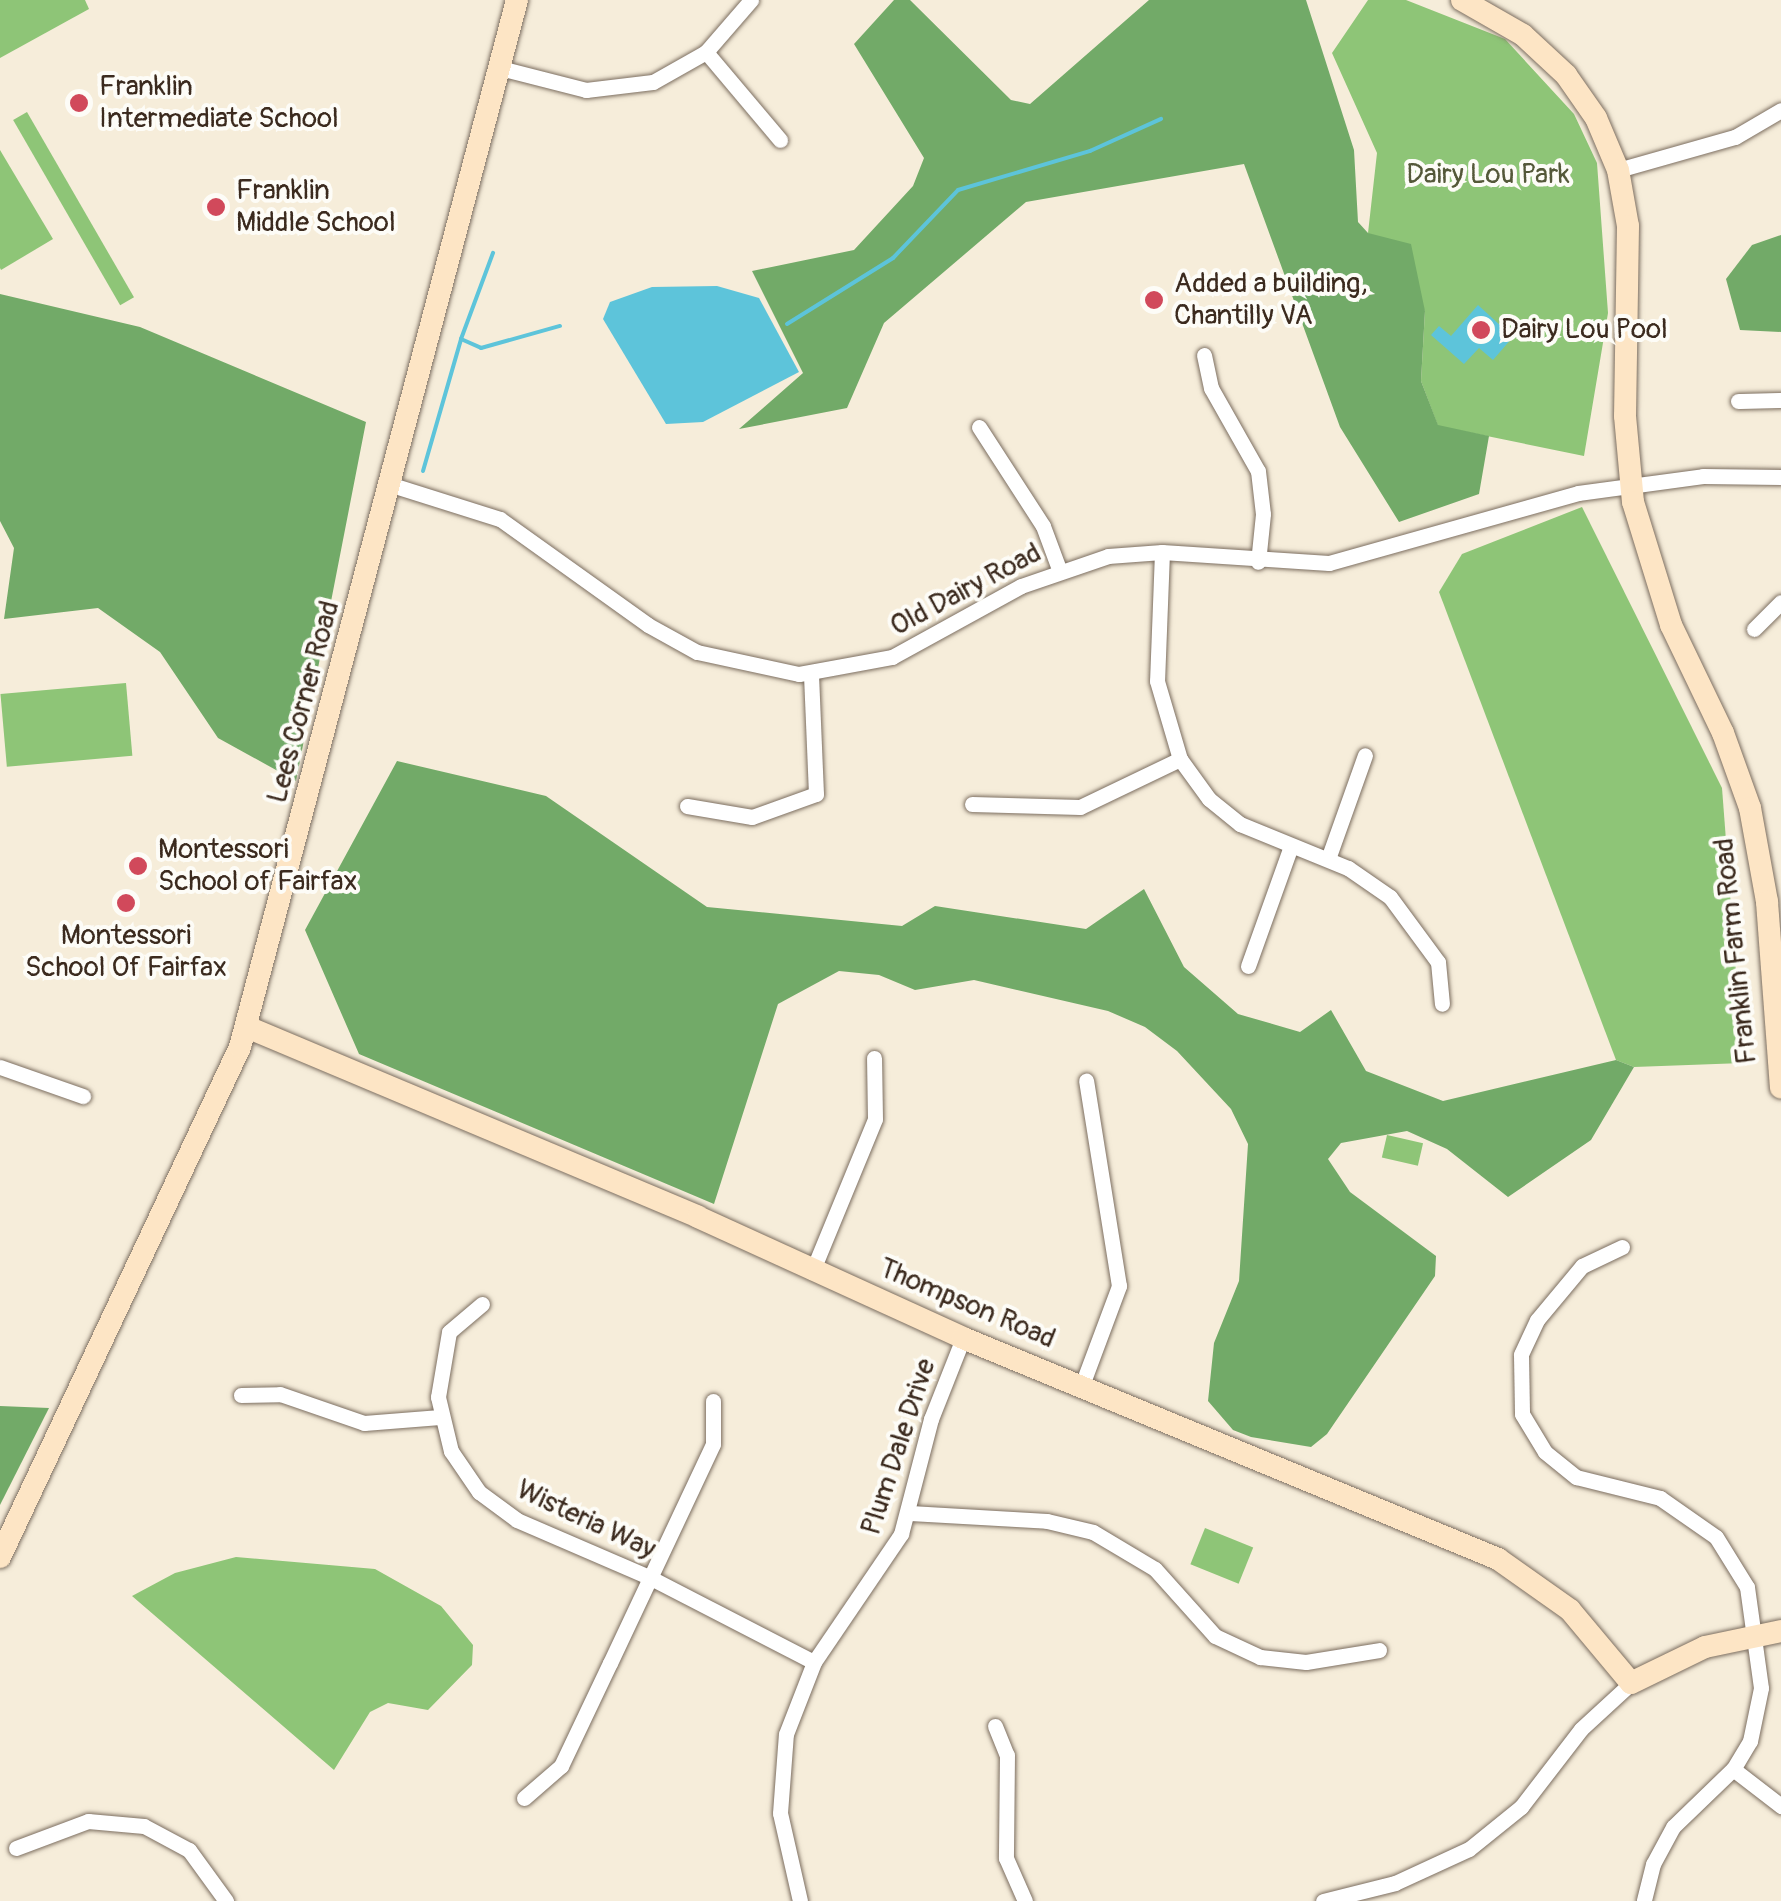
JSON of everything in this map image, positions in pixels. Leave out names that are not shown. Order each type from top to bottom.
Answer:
[{"type":"street","name":"Lees Corner Road","points":[[0,1558],[214,1110],[247,1027],[517,0]]},
{"type":"street","points":[[500,68],[561,86],[612,90],[653,82],[706,52],[752,0]]},
{"type":"street","name":"Franklin Farm Road","points":[[1462,0],[1523,34],[1566,76],[1596,118],[1618,170],[1628,226],[1625,416],[1632,486],[1666,610],[1750,808],[1767,902],[1781,1087]]},
{"type":"street","points":[[706,52],[780,140]]},
{"type":"street","points":[[1618,170],[1734,137],[1781,110]]},
{"type":"street","points":[[1204,355],[1211,388],[1258,471],[1258,562]]},
{"type":"street","points":[[1738,400],[1781,400]]},
{"type":"street","points":[[979,426],[1042,526],[1059,569]]},
{"type":"street","name":"Old Dairy Road","points":[[392,485],[512,525],[648,625],[697,652],[742,666],[812,673],[892,657],[1059,569],[1108,556],[1162,552],[1258,562],[1361,558],[1517,506],[1703,476],[1781,477]]},
{"type":"street","points":[[1162,552],[1157,682],[1180,758],[1221,810],[1370,881],[1409,918],[1438,962],[1442,1004]]},
{"type":"street","points":[[1754,629],[1781,602]]},
{"type":"street","points":[[687,806],[752,817],[816,794],[812,673]]},
{"type":"street","points":[[1328,860],[1365,754]]},
{"type":"street","points":[[972,804],[1080,808],[1180,758]]},
{"type":"street","points":[[1248,966],[1291,846]]},
{"type":"street","name":"Thompson Road","points":[[247,1027],[698,1217],[963,1338],[1082,1384],[1498,1560],[1570,1610],[1632,1683]]},
{"type":"street","points":[[812,1272],[875,1119],[874,1058]]},
{"type":"street","points":[[0,1067],[83,1096]]},
{"type":"street","points":[[1082,1384],[1120,1286],[1086,1082]]},
{"type":"street","points":[[1622,1247],[1582,1266],[1537,1320],[1521,1355],[1522,1414],[1545,1452],[1576,1477],[1660,1498],[1703,1524],[1741,1572],[1754,1634],[1760,1708],[1733,1768],[1673,1827],[1653,1864],[1644,1901]]},
{"type":"street","name":"Wisteria Way","points":[[482,1304],[459,1319],[442,1346],[440,1417],[458,1465],[497,1507],[650,1578],[814,1662]]},
{"type":"street","name":"Plum Dale Drive","points":[[800,1901],[785,1849],[779,1791],[786,1734],[814,1662],[884,1566],[910,1513],[931,1419],[963,1338]]},
{"type":"street","points":[[241,1395],[280,1394],[364,1423],[440,1417]]},
{"type":"street","points":[[524,1798],[561,1766],[713,1444],[713,1401]]},
{"type":"street","points":[[910,1513],[1047,1520],[1093,1532],[1155,1570],[1214,1636],[1260,1657],[1306,1662],[1379,1650]]},
{"type":"street","points":[[1323,1901],[1395,1883],[1498,1828],[1581,1729],[1632,1683],[1677,1657],[1754,1634],[1781,1631]]},
{"type":"street","points":[[995,1726],[1007,1755],[1006,1858],[1024,1901]]},
{"type":"street","points":[[1733,1768],[1781,1806]]},
{"type":"street","points":[[16,1848],[88,1821],[144,1826],[189,1850],[226,1901]]},
{"type":"street","points":[[1395,1883],[1401,1901]]},
{"type":"green space","points":[[0,0],[85,0],[89,9],[0,58]]},
{"type":"green space","points":[[894,0],[910,0],[1011,100],[1030,104],[1149,0],[1306,0],[1354,150],[1358,222],[1368,233],[1411,244],[1425,311],[1421,381],[1438,425],[1489,436],[1479,494],[1399,522],[1340,427],[1244,164],[1026,202],[884,323],[847,408],[739,429],[803,373],[752,271],[854,250],[913,186],[924,158],[854,44]]},
{"type":"green space","name":"Dairy Lou Park","points":[[1368,0],[1406,0],[1505,39],[1574,114],[1597,163],[1608,313],[1584,456],[1438,426],[1421,381],[1425,311],[1368,233],[1377,153],[1332,53]]},
{"type":"green space","points":[[27,112],[134,297],[120,305],[13,120]]},
{"type":"green space","points":[[0,150],[53,239],[1,270],[0,268]]},
{"type":"green space","points":[[1781,235],[1781,332],[1740,330],[1726,279],[1752,245]]},
{"type":"green space","points":[[0,294],[140,327],[366,422],[296,781],[218,738],[160,652],[98,608],[4,619],[14,548],[0,521]]},
{"type":"green space","points":[[1582,507],[1722,788],[1743,1063],[1634,1067],[1616,1060],[1439,592],[1462,554]]},
{"type":"green space","points":[[126,683],[132,756],[7,767],[0,694]]},
{"type":"green space","points":[[397,761],[546,796],[707,907],[902,926],[935,906],[1086,929],[1144,889],[1184,967],[1238,1014],[1300,1032],[1331,1010],[1366,1071],[1443,1101],[1616,1060],[1634,1067],[1591,1140],[1508,1197],[1447,1149],[1407,1131],[1341,1143],[1328,1159],[1350,1192],[1436,1256],[1435,1276],[1327,1434],[1311,1447],[1251,1437],[1233,1430],[1208,1401],[1214,1343],[1239,1281],[1248,1144],[1231,1109],[1177,1051],[1145,1027],[1108,1011],[974,980],[915,990],[879,975],[839,971],[778,1004],[714,1204],[359,1054],[305,930]]},
{"type":"green space","points":[[1387,1135],[1423,1143],[1418,1166],[1382,1157]]},
{"type":"green space","points":[[0,1406],[49,1408],[0,1505]]},
{"type":"green space","points":[[1205,1528],[1253,1547],[1239,1584],[1190,1564]]},
{"type":"green space","points":[[236,1557],[375,1569],[441,1606],[473,1645],[472,1665],[428,1710],[388,1703],[370,1712],[334,1770],[132,1596],[175,1573]]},
{"type":"water","points":[[717,286],[759,298],[799,372],[703,422],[666,424],[603,319],[610,302],[652,287]]},
{"type":"water","name":"Dairy Lou Pool","points":[[1478,305],[1513,337],[1493,360],[1479,348],[1464,364],[1431,335],[1439,326],[1451,336]]},
{"type":"waterway","points":[[787,324],[893,258],[958,190],[1090,151],[1161,119]]},
{"type":"waterway","points":[[461,339],[493,253]]},
{"type":"waterway","points":[[423,471],[461,339],[481,348],[560,326]]},
{"type":"place","name":"Franklin Intermediate School","points":[[79,103]]},
{"type":"place","name":"Franklin Middle School","points":[[216,207]]},
{"type":"place","name":"Added a building, Chantilly VA","points":[[1154,300]]},
{"type":"place","name":"Dairy Lou Pool","points":[[1481,330]]},
{"type":"place","name":"Montessori School of Fairfax","points":[[138,866]]},
{"type":"place","name":"Montessori School Of Fairfax","points":[[126,903]]}]
